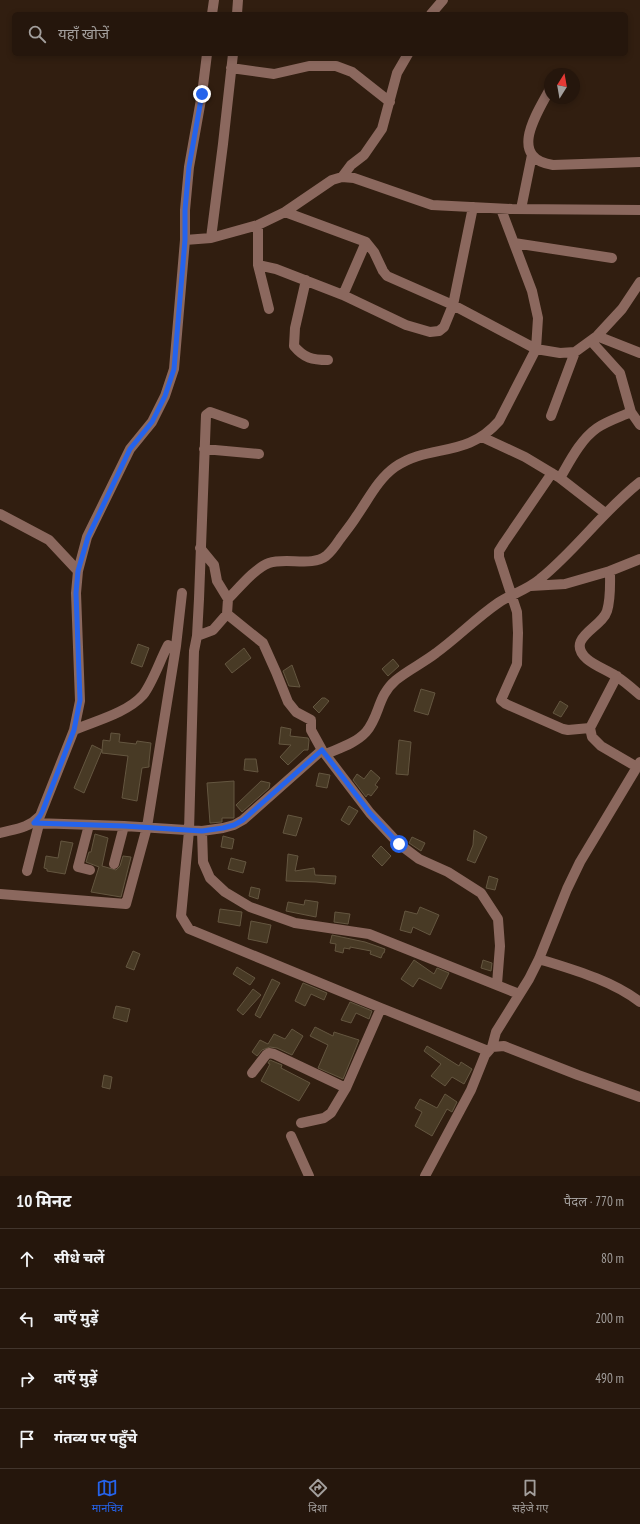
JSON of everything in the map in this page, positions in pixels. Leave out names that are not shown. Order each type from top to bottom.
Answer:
[{"type":"street","points":[[212,12],[214,0]]},
{"type":"street","points":[[237,12],[238,0]]},
{"type":"street","points":[[433,12],[443,0]]},
{"type":"street","points":[[27,871],[36,823],[43,810],[74,730],[80,700],[76,593],[78,571],[88,537],[130,449],[152,422],[165,396],[174,369],[185,240],[185,210],[189,167],[202,94],[207,56]]},
{"type":"street","points":[[211,238],[233,56]]},
{"type":"street","points":[[342,177],[351,165],[364,155],[382,129],[397,73],[407,56]]},
{"type":"street","points":[[231,68],[274,74],[309,66],[336,66],[352,72],[390,102]]},
{"type":"street","points":[[521,210],[532,155],[528,137],[530,128],[544,101]]},
{"type":"street","points":[[532,155],[544,164],[553,165],[640,162]]},
{"type":"street","points":[[185,240],[211,238],[258,225],[285,212],[332,180],[342,177],[354,178],[425,203],[521,210],[640,210]]},
{"type":"street","points":[[258,265],[276,269],[343,295],[406,325],[430,332],[439,331],[444,327],[453,305],[473,207]]},
{"type":"street","points":[[228,599],[262,567],[271,562],[310,561],[325,557],[355,519],[373,490],[384,476],[395,467],[411,458],[456,448],[471,443],[491,430],[499,421],[536,348],[538,318],[532,292],[501,209]]},
{"type":"street","points":[[285,212],[366,242],[374,252],[387,276],[453,305],[536,348],[560,353],[575,352],[594,338],[622,309],[640,282]]},
{"type":"street","points":[[258,225],[258,265],[270,309]]},
{"type":"street","points":[[343,295],[366,242]]},
{"type":"street","points":[[514,243],[612,258]]},
{"type":"street","points":[[306,280],[295,328],[294,346],[300,354],[315,360],[328,360]]},
{"type":"street","points":[[594,338],[640,353]]},
{"type":"street","points":[[594,338],[620,373],[631,412],[640,425]]},
{"type":"street","points":[[551,416],[575,352]]},
{"type":"street","points":[[244,424],[210,412],[206,415],[199,599],[197,636],[194,651],[189,831],[180,916],[190,929],[381,1008],[504,1046],[640,1097]]},
{"type":"street","points":[[590,728],[568,730],[506,704],[501,700],[517,664],[518,612],[499,558],[499,551],[590,434],[602,425],[631,412]]},
{"type":"street","points":[[482,437],[525,457],[556,476],[605,513]]},
{"type":"street","points":[[204,449],[259,454]]},
{"type":"street","points":[[0,832],[36,823],[147,827],[189,831],[202,831],[234,825],[243,820],[324,752],[350,744],[360,738],[372,724],[382,698],[390,685],[436,653],[486,612],[511,595],[531,586],[565,557],[617,501],[640,482]]},
{"type":"street","points":[[0,514],[49,540],[78,571]]},
{"type":"street","points":[[197,636],[213,630],[227,614],[228,599],[217,581],[214,565],[200,548]]},
{"type":"street","points":[[531,586],[565,584],[610,571],[640,560]]},
{"type":"street","points":[[610,571],[607,611],[604,618],[583,636],[579,644],[581,652],[587,659],[617,676],[640,695]]},
{"type":"street","points":[[0,894],[126,904],[147,827],[172,646],[182,593]]},
{"type":"street","points":[[227,614],[262,643],[288,702],[296,712],[311,720],[311,730],[324,752],[370,813],[399,844],[419,858],[448,872],[481,893],[498,920],[500,946],[497,984]]},
{"type":"street","points":[[74,730],[124,709],[138,699],[147,688],[172,646]]},
{"type":"street","points":[[172,646],[194,651]]},
{"type":"street","points":[[425,1176],[470,1090],[492,1043],[539,959],[567,889],[580,862],[637,771],[601,746],[592,737],[590,728],[617,676]]},
{"type":"street","points":[[89,825],[78,867],[90,870]]},
{"type":"street","points":[[114,864],[124,826]]},
{"type":"street","points":[[202,831],[203,862],[210,878],[225,892],[250,907],[295,923],[370,934],[519,994]]},
{"type":"street","points":[[539,959],[590,975],[620,989],[640,1002]]},
{"type":"street","points":[[301,1123],[324,1118],[331,1113],[346,1088],[381,1008]]},
{"type":"street","points":[[252,1073],[269,1053],[346,1088]]},
{"type":"street","points":[[291,1136],[309,1176]]},
{"type":"building","points":[[138,644],[149,648],[142,667],[131,663]]},
{"type":"building","points":[[244,648],[251,658],[232,673],[225,664]]},
{"type":"building","points":[[393,659],[399,666],[388,676],[382,669]]},
{"type":"building","points":[[292,665],[300,687],[289,686],[283,671]]},
{"type":"building","points":[[421,689],[435,693],[428,715],[414,711]]},
{"type":"building","points":[[322,698],[329,701],[319,713],[313,707]]},
{"type":"building","points":[[560,701],[568,706],[561,717],[553,713]]},
{"type":"building","points":[[281,727],[291,729],[290,736],[308,738],[309,740],[308,750],[304,750],[288,765],[280,757],[291,745],[279,744]]},
{"type":"building","points":[[111,733],[120,734],[119,742],[136,744],[137,741],[151,743],[149,767],[142,768],[137,801],[122,798],[128,756],[102,753],[103,740],[110,741]]},
{"type":"building","points":[[399,740],[411,742],[408,775],[396,774]]},
{"type":"building","points":[[92,745],[102,750],[84,793],[74,788]]},
{"type":"building","points":[[245,759],[256,759],[258,772],[244,770]]},
{"type":"building","points":[[371,770],[380,778],[375,785],[378,787],[371,796],[368,794],[366,797],[353,780],[357,774],[364,779]]},
{"type":"building","points":[[319,773],[330,775],[327,788],[316,786]]},
{"type":"building","points":[[234,781],[234,818],[222,818],[222,822],[210,823],[207,783]]},
{"type":"building","points":[[261,781],[270,783],[269,788],[242,812],[236,805]]},
{"type":"building","points":[[349,806],[358,811],[349,825],[341,820]]},
{"type":"building","points":[[288,815],[302,818],[296,836],[283,833]]},
{"type":"building","points":[[474,830],[487,837],[475,863],[467,860],[473,845]]},
{"type":"building","points":[[95,834],[108,838],[102,866],[116,870],[120,866],[123,856],[131,857],[121,897],[91,892],[99,867],[86,862],[89,852],[91,852]]},
{"type":"building","points":[[223,836],[234,839],[232,849],[221,847]]},
{"type":"building","points":[[412,837],[425,843],[421,851],[409,843]]},
{"type":"building","points":[[61,841],[73,843],[65,874],[47,871],[47,869],[44,868],[46,856],[58,858]]},
{"type":"building","points":[[381,846],[391,856],[382,866],[372,856]]},
{"type":"building","points":[[288,854],[298,856],[295,871],[314,868],[315,875],[336,876],[335,884],[286,881]]},
{"type":"building","points":[[231,858],[246,862],[243,873],[228,869]]},
{"type":"building","points":[[489,876],[498,879],[495,890],[486,888]]},
{"type":"building","points":[[251,887],[260,889],[258,899],[249,896]]},
{"type":"building","points":[[305,900],[318,902],[316,917],[286,911],[288,902],[304,905]]},
{"type":"building","points":[[420,907],[439,915],[430,935],[413,927],[411,933],[400,930],[405,911],[417,914]]},
{"type":"building","points":[[220,909],[242,912],[240,926],[218,922]]},
{"type":"building","points":[[335,912],[350,914],[348,924],[334,922]]},
{"type":"building","points":[[251,921],[271,925],[267,943],[248,939]]},
{"type":"building","points":[[332,935],[365,942],[385,949],[384,953],[381,958],[370,954],[371,951],[350,947],[350,949],[344,948],[343,953],[335,951],[336,944],[330,943]]},
{"type":"building","points":[[133,951],[140,954],[134,970],[126,967]]},
{"type":"building","points":[[414,960],[434,974],[437,968],[449,973],[441,989],[419,978],[413,987],[401,979]]},
{"type":"building","points":[[483,960],[492,963],[491,971],[481,968]]},
{"type":"building","points":[[237,967],[255,978],[250,985],[233,974]]},
{"type":"building","points":[[272,979],[280,983],[260,1018],[255,1015]]},
{"type":"building","points":[[303,983],[327,993],[324,1000],[311,994],[305,1006],[295,1001]]},
{"type":"building","points":[[253,989],[261,995],[243,1015],[237,1010]]},
{"type":"building","points":[[350,1002],[372,1011],[369,1019],[356,1013],[351,1023],[341,1020]]},
{"type":"building","points":[[116,1006],[130,1009],[127,1022],[113,1018]]},
{"type":"building","points":[[315,1027],[333,1036],[334,1032],[359,1040],[343,1079],[318,1068],[328,1045],[310,1036]]},
{"type":"building","points":[[292,1029],[303,1036],[292,1055],[277,1048],[270,1047],[262,1050],[257,1056],[252,1052],[260,1040],[268,1044],[274,1034],[285,1039]]},
{"type":"building","points":[[427,1046],[459,1066],[461,1062],[472,1069],[464,1084],[452,1077],[445,1086],[431,1076],[441,1064],[424,1051]]},
{"type":"building","points":[[270,1060],[282,1065],[281,1068],[310,1083],[299,1101],[261,1081],[270,1064],[268,1063]]},
{"type":"building","points":[[104,1075],[112,1077],[110,1089],[102,1087]]},
{"type":"building","points":[[445,1094],[457,1102],[452,1112],[447,1109],[432,1136],[415,1126],[422,1112],[415,1108],[420,1099],[437,1108]]},
{"type":"route","points":[[202,94],[189,167],[185,210],[185,240],[174,369],[165,396],[152,422],[130,449],[88,537],[78,571],[76,593],[80,700],[74,730],[43,810],[34,823],[147,827],[189,831],[223,828],[234,825],[243,820],[322,750],[370,813],[399,844]]}]
